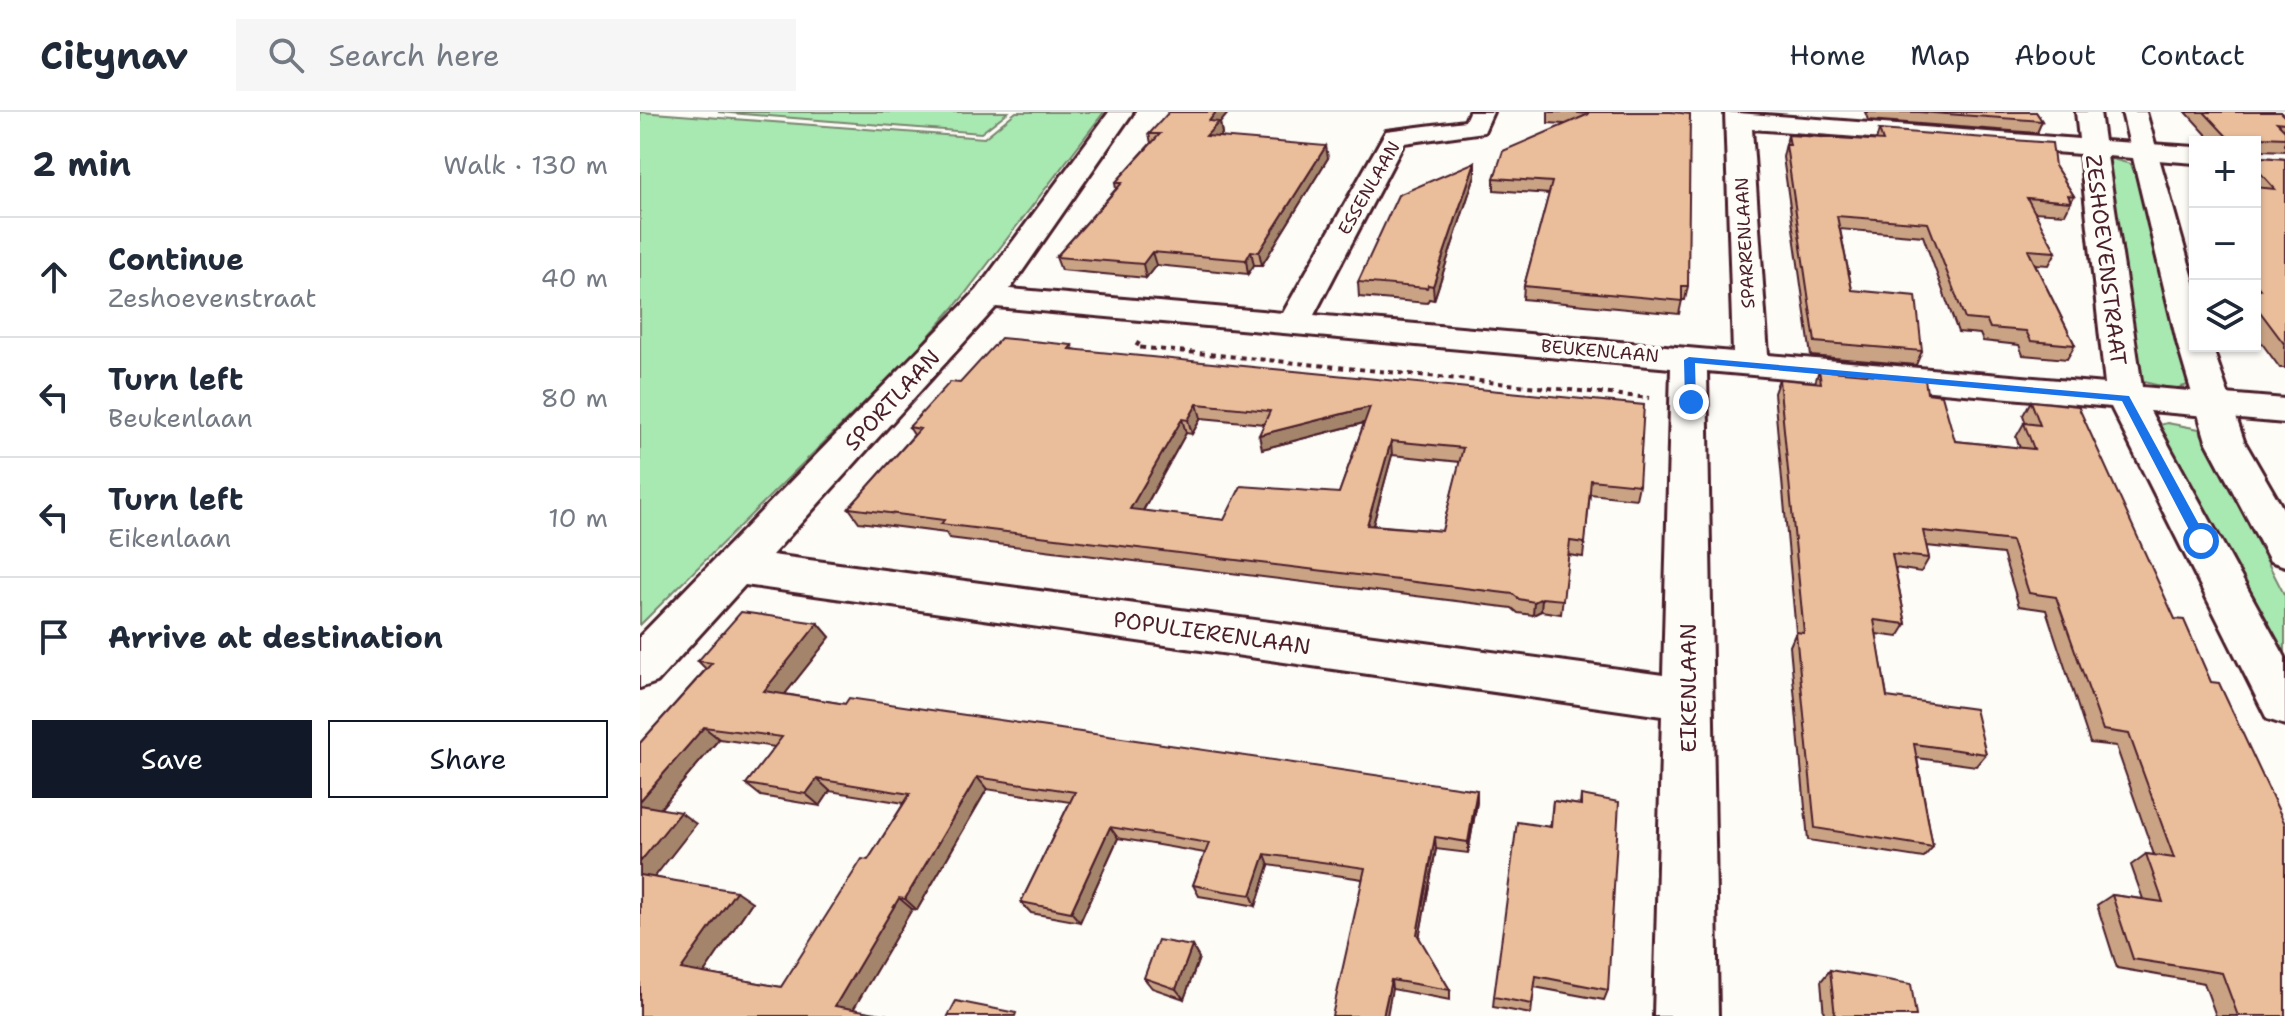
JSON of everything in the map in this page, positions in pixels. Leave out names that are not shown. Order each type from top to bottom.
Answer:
[{"type":"street","name":"SPORTLAAN","points":[[640,668],[988,297],[1121,112]]},
{"type":"street","name":"ESSENLAAN","points":[[1294,322],[1395,136],[1475,127],[1481,112]]},
{"type":"street","points":[[2134,112],[2189,324]]},
{"type":"street","points":[[1738,117],[2090,130],[2142,152],[2189,155]]},
{"type":"street","name":"SPARRENLAAN","points":[[1738,117],[1751,364]]},
{"type":"street","name":"ZESHOEVENSTRAAT","points":[[2090,130],[2125,398],[2285,704]]},
{"type":"street","name":"BEUKENLAAN","points":[[988,297],[1294,322],[1690,381],[1751,364],[2285,411]]},
{"type":"street","points":[[2197,352],[2225,441],[2285,550]]},
{"type":"street","name":"EIKENLAAN","points":[[1686,1016],[1690,381]]},
{"type":"street","name":"POPULIERENLAAN","points":[[736,567],[1687,699]]},
{"type":"path","points":[[1162,311],[1136,347],[1690,381]]},
{"type":"green space","points":[[640,112],[984,138],[1016,112],[1104,112],[961,299],[916,351],[640,625]]},
{"type":"green space","points":[[718,112],[1008,112],[981,133]]},
{"type":"green space","points":[[2112,159],[2131,164],[2138,183],[2188,385],[2174,389],[2139,381],[2103,161]]},
{"type":"green space","points":[[2167,423],[2199,429],[2285,596],[2285,671],[2156,426]]},
{"type":"building","points":[[1169,112],[1216,112],[1209,121],[1219,122],[1206,136],[1326,146],[1259,252],[1251,251],[1246,260],[1152,252],[1143,264],[1056,257],[1122,183],[1115,183],[1160,134],[1149,134]]},
{"type":"building","points":[[1568,112],[1690,114],[1688,286],[1682,286],[1682,301],[1524,286],[1552,182],[1494,178],[1503,151],[1589,114]]},
{"type":"building","points":[[1919,112],[2036,112],[2042,121]]},
{"type":"building","points":[[2204,112],[2280,112],[2285,117],[2285,123],[2277,122],[2285,130],[2285,138],[2226,136]]},
{"type":"building","points":[[1879,130],[2052,143],[2055,166],[2074,196],[2068,195],[2071,202],[2027,198],[2056,252],[2028,250],[2075,345],[2031,341],[2026,331],[1990,328],[1987,321],[1965,319],[1928,223],[1837,216],[1852,290],[1916,296],[1922,351],[1815,342],[1786,145],[1790,145],[1788,135],[1883,141]]},
{"type":"building","points":[[2261,157],[2285,159],[2285,345],[2261,313],[2261,188],[2275,189],[2261,174]]},
{"type":"building","points":[[1475,162],[1433,286],[1358,282],[1398,195]]},
{"type":"building","points":[[1001,338],[1072,345],[1069,349],[1644,405],[1639,485],[1591,480],[1585,543],[1570,541],[1563,600],[1542,598],[1534,602],[1519,599],[1513,594],[941,524],[944,520],[849,508],[920,429],[909,427],[950,382],[960,383]],"holes":[[[1197,404],[1270,411],[1259,435],[1370,407],[1339,493],[1241,486],[1224,520],[1130,509],[1182,419],[1188,420]],[[1391,441],[1463,448],[1442,531],[1367,525]]]},
{"type":"building","points":[[1819,370],[1925,379],[1927,393],[1942,395],[1955,441],[2034,449],[2024,423],[2040,425],[2031,401],[2078,406],[2175,619],[2184,620],[2211,682],[2219,683],[2285,824],[2285,1016],[2238,1016],[2222,973],[2133,959],[2112,895],[2163,902],[2146,854],[2174,858],[2129,734],[2103,730],[2056,597],[2029,593],[2012,541],[1923,531],[1929,558],[1892,554],[1906,624],[1874,620],[1887,697],[1975,709],[1986,754],[1914,744],[1933,847],[1815,828],[1796,632],[1804,633],[1779,379],[1821,383]]},
{"type":"building","points":[[741,612],[818,623],[764,691],[845,704],[849,698],[1477,790],[1468,842],[1435,837],[1417,934],[1450,990],[1391,980],[1383,1016],[1332,1016],[1365,868],[1265,854],[1251,895],[1224,891],[1193,885],[1209,843],[1110,827],[1071,912],[1021,902],[1075,792],[977,777],[905,899],[899,898],[835,1006],[894,1016],[640,1016],[640,875],[736,891],[681,969],[781,987],[862,859],[868,860],[910,794],[817,779],[806,794],[746,784],[782,737],[704,727],[640,801],[640,743],[712,663],[698,661]]},
{"type":"building","points":[[1581,795],[1619,802],[1608,990],[1536,976],[1532,1004],[1494,997],[1517,822],[1551,827],[1553,801],[1581,805]]},
{"type":"building","points":[[640,805],[680,812],[640,862]]},
{"type":"building","points":[[1158,940],[1192,946],[1176,989],[1144,978]]},
{"type":"building","points":[[1830,970],[1911,984],[1916,1016],[1835,1016]]},
{"type":"building","points":[[956,1001],[1016,1013],[1015,1016],[948,1016]]},
{"type":"route","points":[[1691,402],[1689,360],[2125,398],[2201,541]]}]
